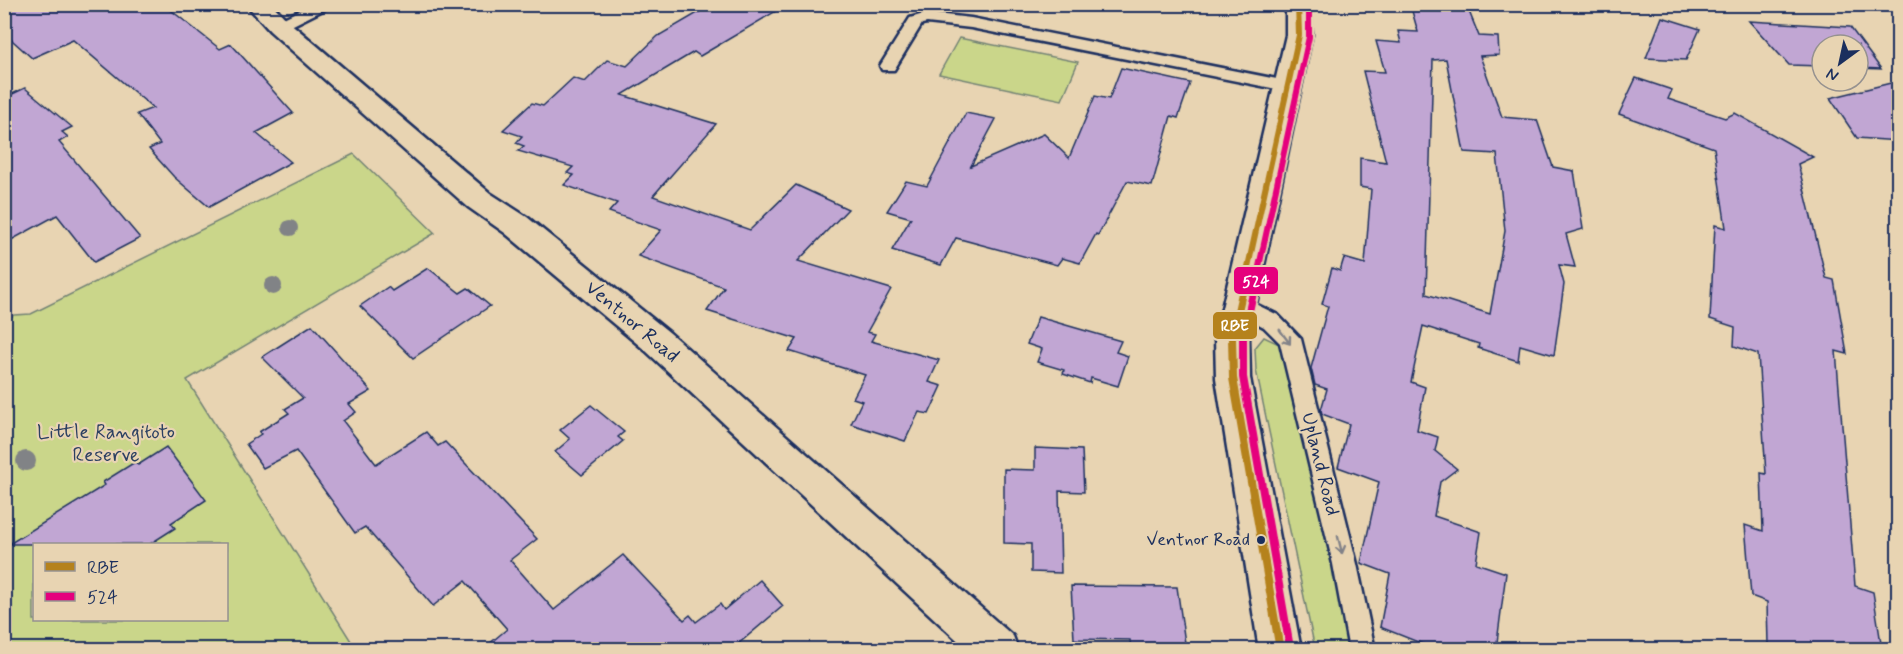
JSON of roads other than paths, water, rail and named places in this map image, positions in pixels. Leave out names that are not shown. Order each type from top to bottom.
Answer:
[{"type":"street","points":[[1280,650],[1233,378],[1232,338],[1299,35],[1299,4]]},
{"type":"street","name":"Ventnor Road","points":[[268,15],[479,200],[516,225],[658,342],[998,650]]},
{"type":"lane","points":[[268,15],[327,4]]},
{"type":"lane","points":[[888,66],[916,21],[927,18],[971,23],[1287,86]]},
{"type":"lane","name":"Upland Road","points":[[1239,304],[1271,321],[1290,339],[1345,564],[1362,650]]},
{"type":"place","name":"Ventnor Road","points":[[1261,540]]},
{"type":"park label","name":"Little Rangitoto Reserve","points":[[106,444]]}]
